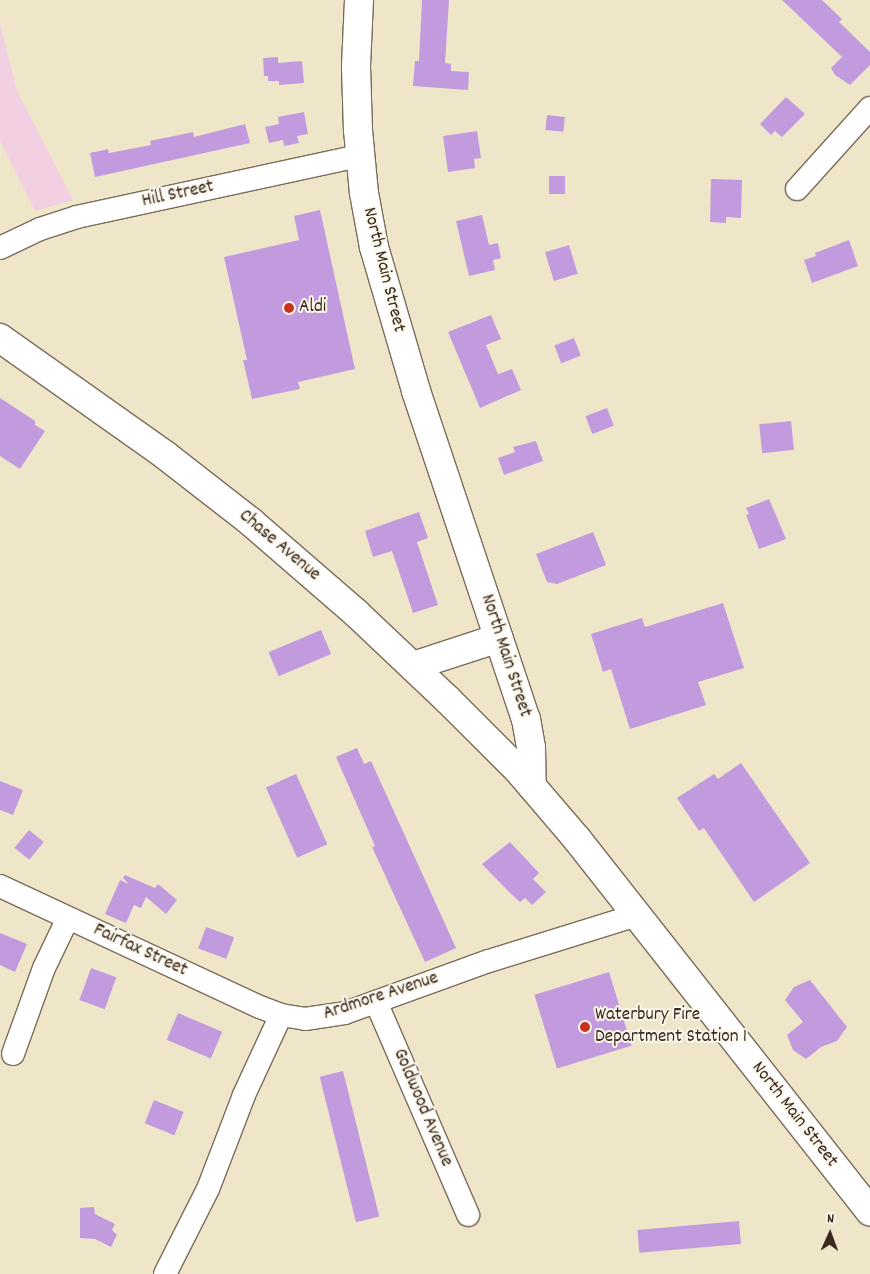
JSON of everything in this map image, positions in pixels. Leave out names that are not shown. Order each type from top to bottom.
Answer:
[{"type":"main road","name":"North Main Street","points":[[359,0],[356,67],[360,156],[368,220],[390,306],[530,733],[532,786],[637,915],[870,1212]]},
{"type":"main road","name":"Chase Avenue","points":[[0,338],[100,407],[223,499],[332,591],[413,666],[532,786]]},
{"type":"main road","points":[[413,666],[499,638]]},
{"type":"street","points":[[796,189],[870,108]]},
{"type":"street","name":"Hill Street","points":[[0,248],[40,229],[77,217],[360,156]]},
{"type":"street","name":"Fairfax Street","points":[[0,886],[281,1015]]},
{"type":"street","name":"Ardmore Avenue","points":[[281,1015],[305,1019],[323,1018],[376,1002],[489,961],[637,915]]},
{"type":"street","points":[[13,1054],[44,968],[68,918]]},
{"type":"street","name":"Goldwood Avenue","points":[[376,1002],[468,1215]]},
{"type":"street","points":[[165,1274],[208,1189],[244,1095],[281,1015]]},
{"type":"shaded area","points":[[0,24],[17,91],[73,200],[35,211],[0,141]]},
{"type":"building","points":[[422,0],[449,0],[445,63],[451,64],[451,71],[469,72],[468,90],[413,86],[415,61],[419,61]]},
{"type":"building","points":[[782,0],[822,0],[842,19],[839,22],[870,52],[870,65],[850,85],[835,75],[831,68],[842,57]]},
{"type":"building","points":[[278,57],[278,63],[302,61],[304,83],[279,85],[279,81],[268,81],[268,76],[264,76],[263,58]]},
{"type":"building","points":[[786,97],[805,114],[782,137],[775,131],[771,135],[760,124]]},
{"type":"building","points":[[304,112],[308,134],[297,136],[299,143],[284,146],[283,140],[269,143],[265,127],[279,124],[278,117]]},
{"type":"building","points":[[547,115],[565,117],[563,132],[545,130]]},
{"type":"building","points":[[245,124],[250,143],[95,177],[90,153],[108,149],[109,153],[151,145],[150,141],[193,132],[194,137]]},
{"type":"building","points":[[477,131],[481,158],[474,159],[475,168],[448,172],[443,136]]},
{"type":"building","points":[[549,176],[565,176],[565,194],[549,194]]},
{"type":"building","points":[[711,179],[742,180],[741,218],[726,217],[726,223],[710,222]]},
{"type":"building","name":"Aldi","points":[[320,210],[355,369],[298,382],[300,389],[252,399],[243,360],[247,360],[224,257],[299,240],[294,216]]},
{"type":"building","points":[[482,215],[489,245],[498,243],[501,258],[493,260],[495,270],[469,276],[456,221]]},
{"type":"building","points":[[849,240],[858,266],[812,283],[804,260],[816,256],[815,253]]},
{"type":"building","points":[[569,245],[578,274],[554,281],[545,252]]},
{"type":"building","points":[[491,315],[501,339],[486,345],[498,374],[512,369],[521,390],[480,408],[448,332]]},
{"type":"building","points":[[574,338],[581,356],[561,363],[554,346]]},
{"type":"building","points":[[0,398],[35,421],[35,425],[45,431],[20,469],[0,456]]},
{"type":"building","points":[[607,408],[614,426],[592,434],[586,416]]},
{"type":"building","points":[[791,421],[794,450],[762,453],[759,424]]},
{"type":"building","points":[[536,441],[543,461],[504,475],[498,458],[515,452],[513,447]]},
{"type":"building","points":[[769,499],[786,539],[759,549],[746,515],[749,514],[746,508]]},
{"type":"building","points":[[419,512],[428,538],[417,542],[438,605],[413,613],[392,551],[373,557],[365,531]]},
{"type":"building","points":[[593,532],[606,565],[557,584],[547,582],[536,554]]},
{"type":"building","points":[[723,603],[744,668],[698,682],[706,705],[630,729],[611,669],[603,672],[591,634],[642,618],[645,627]]},
{"type":"building","points":[[321,630],[331,654],[279,676],[269,652]]},
{"type":"building","points":[[357,748],[364,764],[371,761],[456,948],[425,962],[372,847],[375,846],[336,757]]},
{"type":"building","points":[[741,763],[810,863],[754,902],[704,828],[699,831],[677,798],[714,774],[718,779]]},
{"type":"building","points":[[296,774],[327,844],[297,858],[266,787]]},
{"type":"building","points":[[0,781],[23,790],[13,815],[0,810]]},
{"type":"building","points":[[29,830],[44,842],[29,860],[15,848]]},
{"type":"building","points":[[510,842],[539,873],[533,879],[546,892],[532,905],[525,898],[520,902],[482,864]]},
{"type":"building","points":[[125,875],[155,888],[158,884],[177,900],[166,914],[146,897],[141,908],[134,905],[126,923],[105,914],[120,880],[129,884],[123,878]]},
{"type":"building","points":[[206,927],[234,937],[226,959],[198,949]]},
{"type":"building","points":[[0,933],[27,944],[15,972],[0,965]]},
{"type":"building","points":[[91,968],[116,977],[105,1009],[79,1000]]},
{"type":"building","name":"Waterbury Fire Department Station 1","points":[[609,972],[632,1046],[557,1068],[534,995]]},
{"type":"building","points":[[810,980],[847,1027],[837,1041],[821,1047],[806,1059],[793,1050],[787,1035],[803,1022],[785,1000],[794,987]]},
{"type":"building","points":[[178,1013],[222,1032],[211,1058],[167,1040]]},
{"type":"building","points":[[343,1071],[379,1217],[356,1222],[320,1077]]},
{"type":"building","points":[[154,1100],[184,1112],[174,1135],[145,1123]]},
{"type":"building","points":[[94,1207],[95,1214],[115,1224],[112,1230],[117,1235],[111,1247],[95,1239],[80,1238],[80,1208]]},
{"type":"building","points":[[739,1221],[741,1244],[639,1253],[637,1230]]},
{"type":"place","name":"Aldi","points":[[289,308]]},
{"type":"place","name":"Waterbury Fire Department Station 1","points":[[585,1027]]}]
